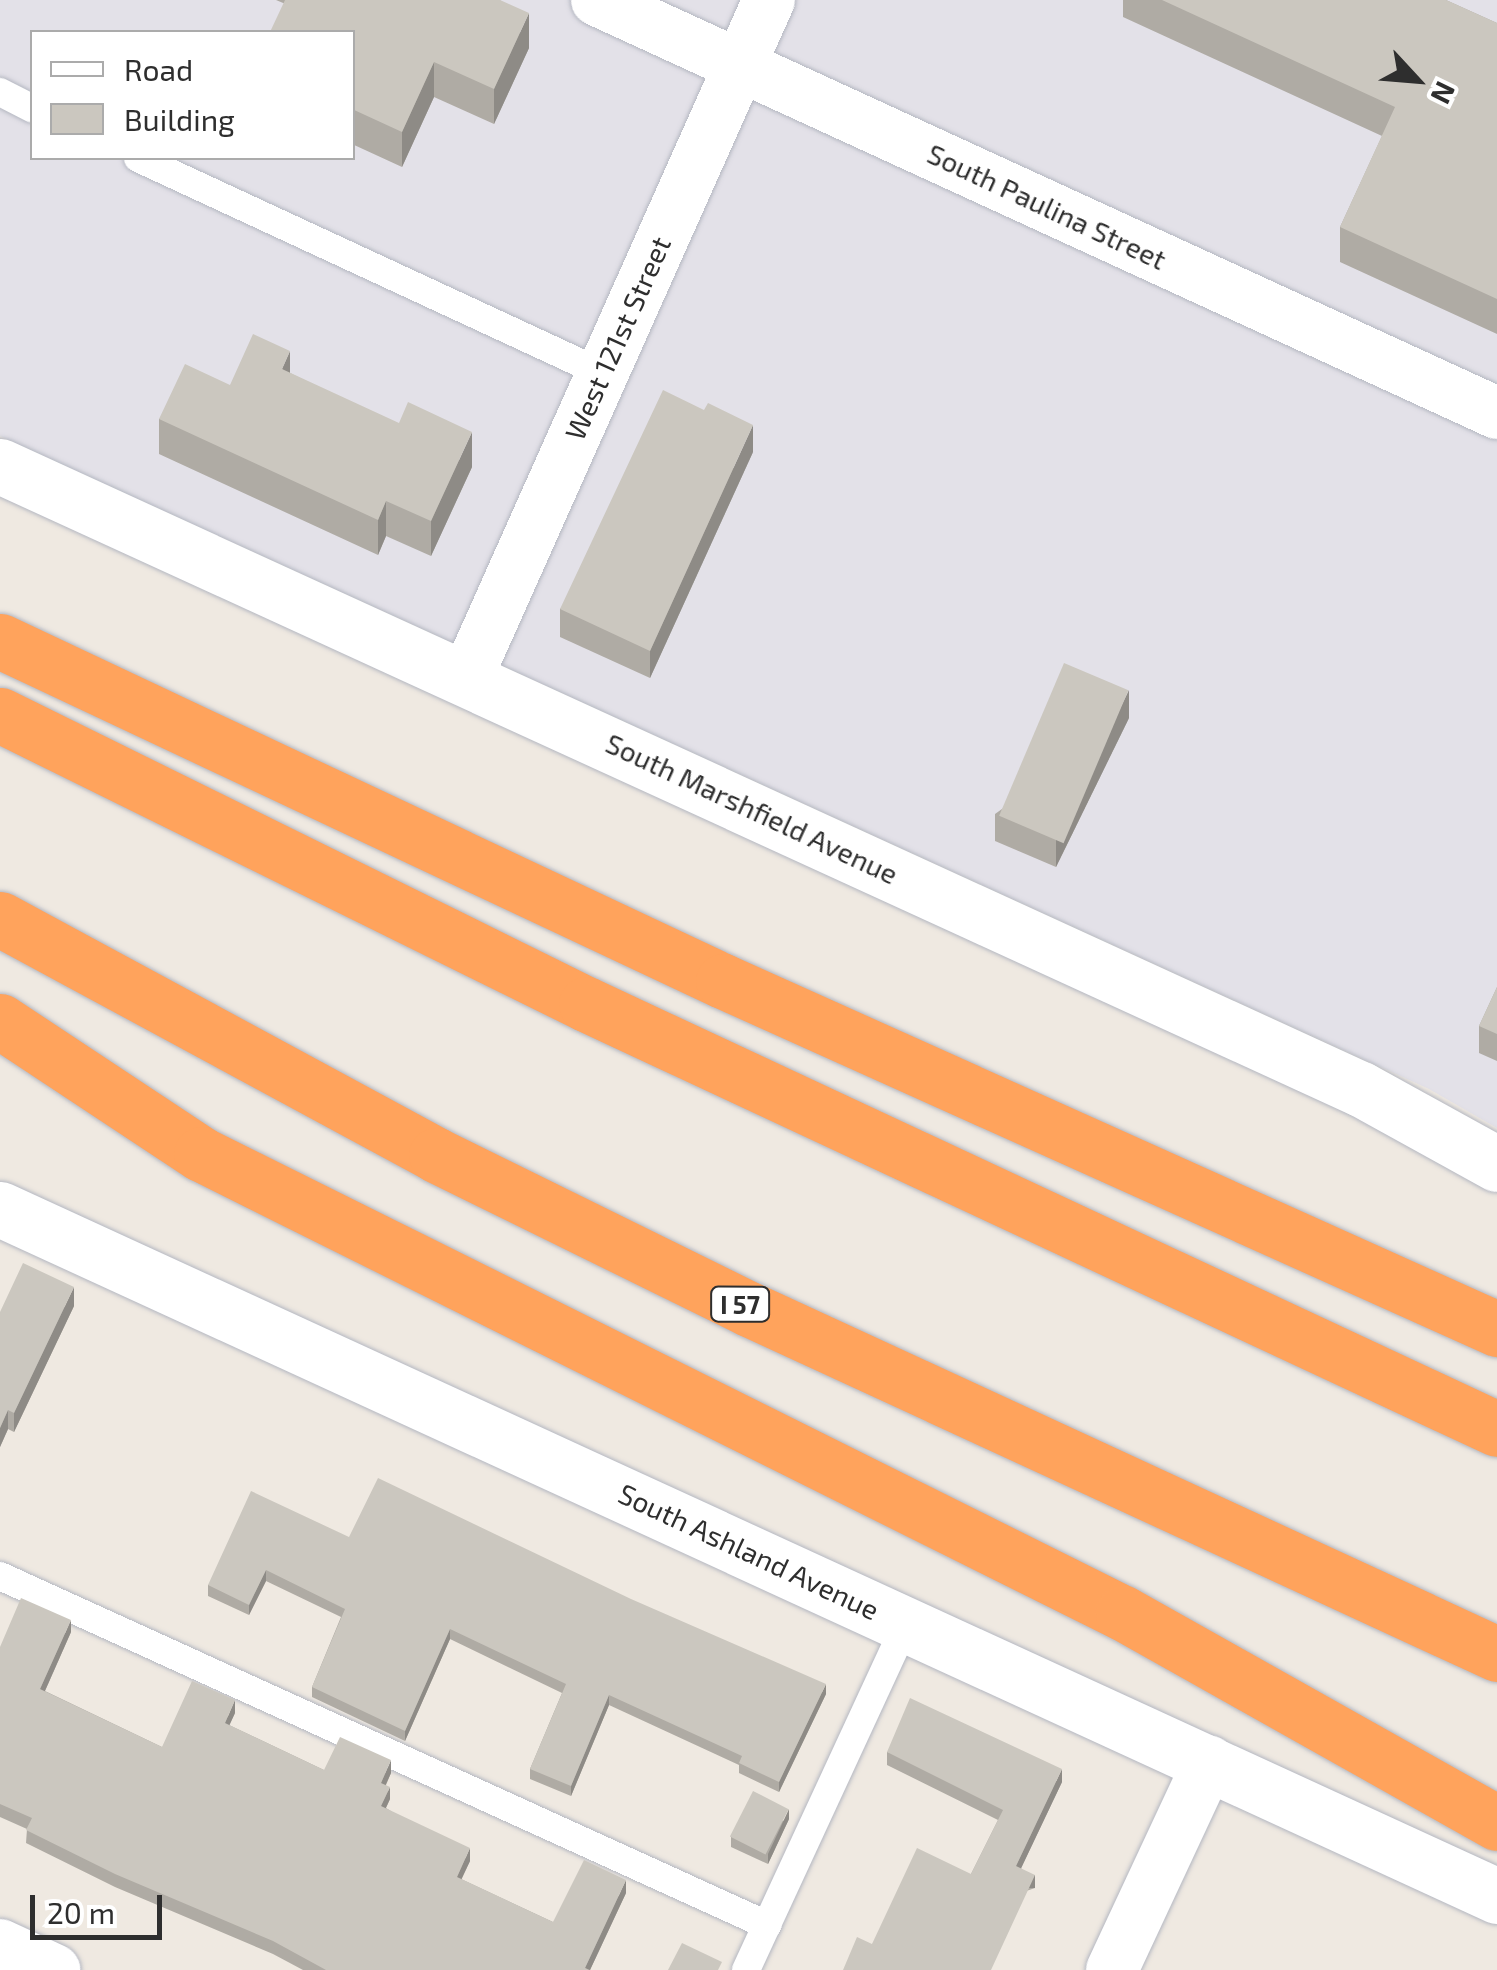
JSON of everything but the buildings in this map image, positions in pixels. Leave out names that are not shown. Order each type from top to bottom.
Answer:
[{"type":"highway","points":[[0,641],[724,981],[1497,1329]]},
{"type":"highway","points":[[0,714],[586,1004],[1497,1429]]},
{"type":"highway","name":"I 57","points":[[0,919],[436,1155],[714,1292],[1497,1654]]},
{"type":"highway","points":[[0,1021],[201,1154],[1123,1613],[1497,1823]]},
{"type":"main road","name":"South Marshfield Avenue","points":[[0,466],[1361,1089],[1497,1164]]},
{"type":"main road","name":"South Ashland Avenue","points":[[0,1209],[1497,1896]]},
{"type":"street","name":"South Paulina Street","points":[[597,0],[1497,413]]},
{"type":"street","name":"West 121st Street","points":[[467,677],[769,0]]},
{"type":"street","points":[[1112,1970],[1209,1762]]},
{"type":"street","points":[[0,1946],[54,1970]]},
{"type":"lane","points":[[0,92],[30,107]]},
{"type":"lane","points":[[142,160],[602,373]]},
{"type":"lane","points":[[0,1576],[767,1925]]},
{"type":"lane","points":[[746,1970],[906,1623]]},
{"type":"shaded area","points":[[0,0],[1497,0],[1497,1128],[1429,1089],[0,436]]}]
